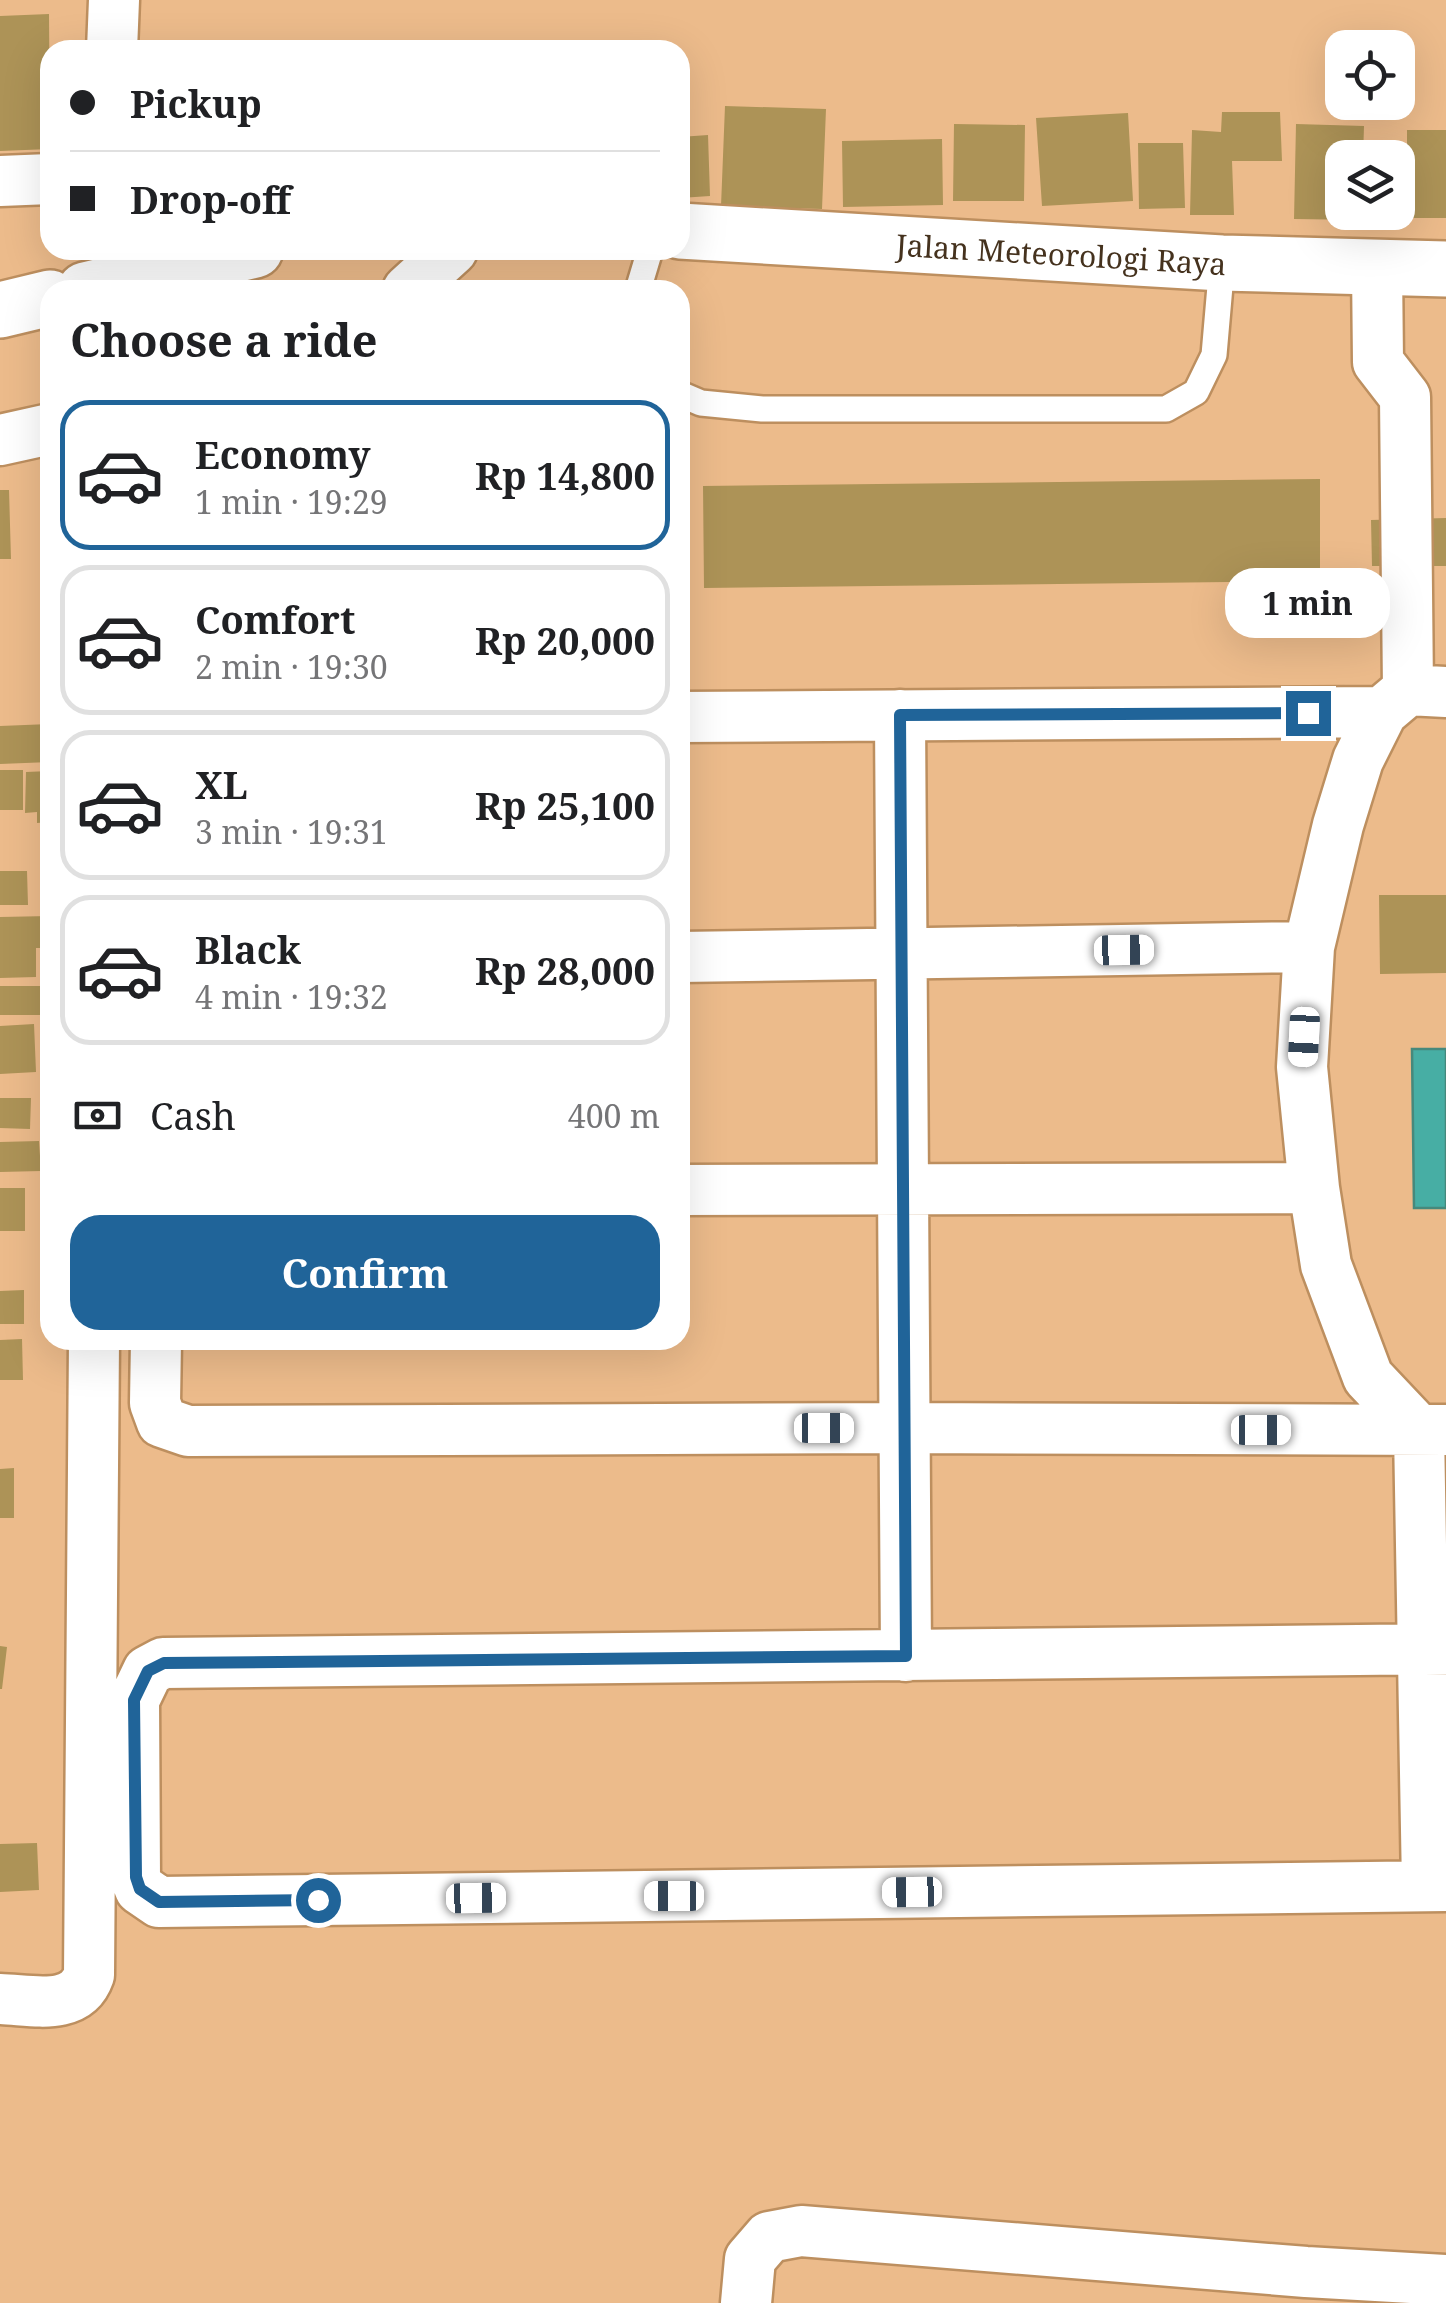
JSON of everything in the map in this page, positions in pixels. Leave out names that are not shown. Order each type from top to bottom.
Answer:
[{"type":"main road","name":"Jalan Meteorologi Raya","points":[[690,232],[1222,262],[1446,269]]},
{"type":"main road","points":[[128,280],[212,260]]},
{"type":"main road","points":[[0,310],[40,300]]},
{"type":"street","points":[[112,40],[114,0]]},
{"type":"street","points":[[0,181],[40,180]]},
{"type":"street","points":[[419,280],[441,260]]},
{"type":"street","points":[[1377,267],[1378,362],[1426,397],[1412,698],[1358,760],[1338,824],[1309,947],[1302,1067],[1326,1265],[1368,1377],[1433,1430]]},
{"type":"street","points":[[0,440],[40,431]]},
{"type":"street","points":[[690,717],[900,715],[1412,698]]},
{"type":"street","points":[[900,715],[906,1656]]},
{"type":"street","points":[[690,957],[1309,947]]},
{"type":"street","points":[[690,1190],[1314,1188]]},
{"type":"street","points":[[0,1999],[66,2000],[80,1994],[89,1975],[94,1350]]},
{"type":"street","points":[[156,1350],[155,1403],[162,1422],[188,1431],[1433,1430]]},
{"type":"street","points":[[1433,1430],[1435,1649],[1436,1886],[159,1902],[140,1889],[136,1877],[134,1700],[148,1671],[164,1663],[1435,1649]]},
{"type":"street","points":[[746,2303],[750,2259],[769,2238],[800,2231],[1306,2288],[1446,2280]]},
{"type":"lane","points":[[690,398],[762,410],[1166,409],[1196,392],[1214,355],[1222,262]]},
{"type":"water","points":[[1412,1049],[1446,1049],[1446,1208],[1414,1208]]},
{"type":"building","points":[[49,14],[49,40],[40,40],[40,149],[0,151],[0,16]]},
{"type":"building","points":[[725,106],[826,109],[822,209],[721,206]]},
{"type":"building","points":[[1222,112],[1280,112],[1282,161],[1232,161],[1234,215],[1190,215],[1192,130],[1221,132]]},
{"type":"building","points":[[1128,113],[1133,201],[1042,206],[1036,118]]},
{"type":"building","points":[[954,124],[1025,125],[1024,201],[953,201]]},
{"type":"building","points":[[1296,124],[1364,126],[1364,140],[1325,140],[1325,219],[1294,219]]},
{"type":"building","points":[[1407,130],[1446,130],[1446,218],[1415,218],[1415,140],[1407,140]]},
{"type":"building","points":[[708,135],[710,196],[690,197],[690,136]]},
{"type":"building","points":[[942,139],[943,205],[843,207],[842,141]]},
{"type":"building","points":[[1138,143],[1183,143],[1185,208],[1139,209]]},
{"type":"building","points":[[1320,479],[1320,581],[704,588],[703,486]]},
{"type":"building","points":[[0,490],[9,490],[11,559],[0,559]]},
{"type":"building","points":[[1446,518],[1446,566],[1372,566],[1371,520]]},
{"type":"building","points":[[40,724],[40,762],[0,764],[0,726]]},
{"type":"building","points":[[0,770],[23,770],[23,810],[0,810]]},
{"type":"building","points":[[40,771],[40,823],[37,812],[25,813],[26,772]]},
{"type":"building","points":[[0,871],[27,871],[28,905],[0,905]]},
{"type":"building","points":[[1379,895],[1446,895],[1446,973],[1380,974]]},
{"type":"building","points":[[40,916],[36,977],[0,978],[0,917]]},
{"type":"building","points":[[0,986],[40,986],[40,1015],[0,1015]]},
{"type":"building","points":[[34,1024],[36,1072],[0,1074],[0,1026]]},
{"type":"building","points":[[0,1098],[31,1098],[30,1129],[0,1128]]},
{"type":"building","points":[[39,1141],[40,1171],[0,1172],[0,1142]]},
{"type":"building","points":[[0,1188],[25,1188],[25,1231],[0,1231]]},
{"type":"building","points":[[24,1290],[24,1324],[0,1324],[0,1291]]},
{"type":"building","points":[[22,1339],[23,1380],[0,1380],[0,1340]]},
{"type":"building","points":[[14,1468],[14,1518],[0,1518],[0,1469]]},
{"type":"building","points":[[0,1646],[7,1647],[2,1689],[0,1689]]},
{"type":"building","points":[[37,1843],[39,1890],[0,1892],[0,1844]]},
{"type":"route","points":[[318,1900],[159,1902],[140,1889],[136,1877],[134,1700],[148,1671],[164,1663],[906,1656],[900,715],[1308,713]]}]
